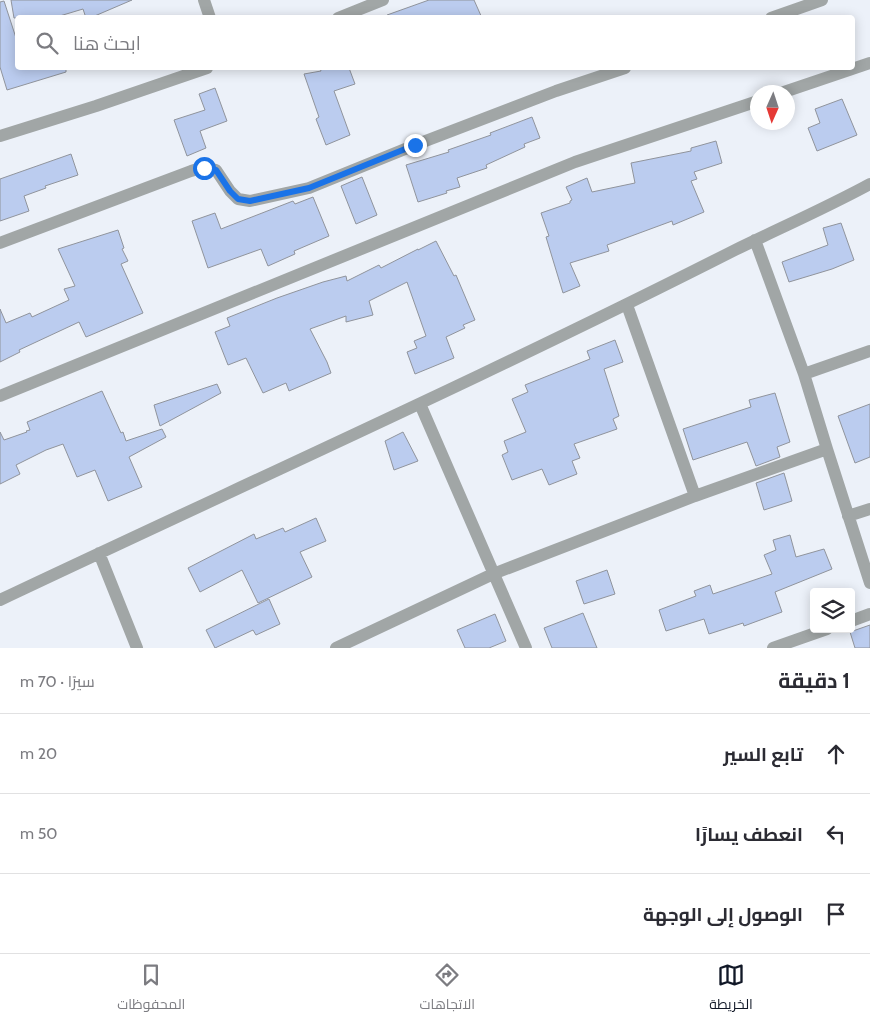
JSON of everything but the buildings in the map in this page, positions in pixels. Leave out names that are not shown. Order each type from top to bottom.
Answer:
[{"type":"street","points":[[204,0],[209,15]]},
{"type":"street","points":[[346,15],[383,0]]},
{"type":"street","points":[[788,15],[804,12],[822,0]]},
{"type":"street","points":[[855,66],[870,63]]},
{"type":"street","points":[[0,136],[201,70]]},
{"type":"street","points":[[0,243],[191,171],[204,168],[216,170],[230,191],[238,199],[250,201],[309,188],[556,91],[619,70]]},
{"type":"street","points":[[795,87],[824,73],[838,70]]},
{"type":"street","points":[[0,396],[575,162],[750,104]]},
{"type":"street","points":[[0,600],[420,404],[627,305],[870,184]]},
{"type":"street","points":[[755,240],[804,374],[870,583]]},
{"type":"street","points":[[627,305],[696,496]]},
{"type":"street","points":[[804,374],[870,351]]},
{"type":"street","points":[[420,404],[526,648]]},
{"type":"street","points":[[336,648],[493,574],[696,496],[827,449]]},
{"type":"street","points":[[848,516],[870,509]]},
{"type":"street","points":[[99,553],[137,648]]},
{"type":"street","points":[[855,620],[870,614]]},
{"type":"street","points":[[773,648],[816,633]]},
{"type":"route","points":[[204,168],[216,170],[230,191],[238,199],[250,201],[309,188],[415,145]]}]
